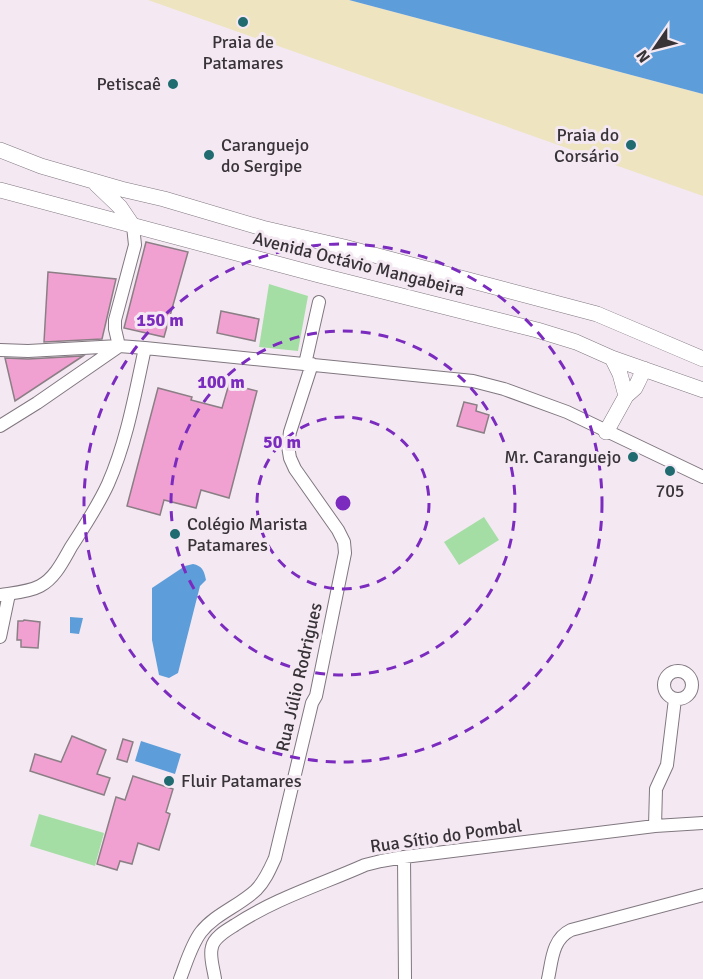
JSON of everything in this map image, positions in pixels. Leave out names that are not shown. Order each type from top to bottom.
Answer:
[{"type":"main road","name":"Avenida Octávio Mangabeira","points":[[0,150],[41,166],[262,228],[344,247],[597,314],[703,359]]},
{"type":"main road","points":[[91,180],[120,207],[133,226]]},
{"type":"main road","name":"Avenida Octávio Mangabeira","points":[[0,190],[537,330],[576,342],[612,358],[703,390]]},
{"type":"main road","points":[[612,358],[620,374],[626,396]]},
{"type":"main road","points":[[606,432],[626,396],[635,388],[644,369]]},
{"type":"street","points":[[119,346],[115,329],[116,320],[135,245],[133,226]]},
{"type":"street","name":"Rua Júlio Rodrigues","points":[[180,979],[195,941],[202,930],[257,889],[267,876],[275,858],[318,685],[345,553],[344,542],[296,469],[290,458],[288,446],[308,364],[319,302]]},
{"type":"street","points":[[0,426],[119,346]]},
{"type":"street","points":[[0,350],[28,351],[119,346],[440,377],[483,384],[504,388],[567,412],[703,477]]},
{"type":"street","points":[[0,637],[5,594],[32,590],[49,579],[108,485],[122,448],[145,348]]},
{"type":"street","points":[[655,826],[656,789],[667,765],[675,699]]},
{"type":"street","name":"Rua Sítio do Pombal","points":[[215,979],[212,946],[225,931],[283,898],[365,865],[404,857],[655,826],[703,823]]},
{"type":"street","points":[[404,857],[405,979]]},
{"type":"street","points":[[548,979],[557,944],[564,933],[703,895]]},
{"type":"green space","points":[[269,284],[308,296],[298,351],[259,347]]},
{"type":"green space","points":[[484,517],[499,540],[459,565],[444,542]]},
{"type":"green space","points":[[39,814],[104,833],[95,866],[30,846]]},
{"type":"sand","name":"Praia do Corsário","points":[[148,0],[349,0],[703,94],[703,196]]},
{"type":"water","points":[[349,0],[703,0],[703,94]]},
{"type":"water","points":[[193,564],[202,569],[206,580],[200,586],[178,673],[169,678],[159,675],[152,640],[152,588],[185,566]]},
{"type":"water","points":[[70,617],[83,618],[79,634],[70,633]]},
{"type":"water","points":[[141,741],[181,754],[175,774],[135,761]]},
{"type":"building","points":[[146,242],[188,252],[164,337],[124,328]]},
{"type":"building","points":[[48,272],[116,279],[102,339],[44,342]]},
{"type":"building","points":[[221,311],[259,319],[255,341],[217,333]]},
{"type":"building","points":[[83,356],[15,401],[5,358]]},
{"type":"building","points":[[229,384],[257,391],[229,498],[201,490],[196,508],[164,500],[160,515],[127,506],[158,388],[222,408]]},
{"type":"building","points":[[464,402],[477,405],[476,411],[489,415],[484,433],[457,426]]},
{"type":"building","points":[[18,621],[40,622],[38,648],[21,647],[21,640],[17,640]]},
{"type":"building","points":[[72,736],[106,750],[97,774],[110,778],[104,795],[30,771],[35,754],[61,762]]},
{"type":"building","points":[[123,739],[133,742],[127,762],[117,759]]},
{"type":"building","points":[[133,776],[173,789],[166,812],[170,814],[159,850],[138,843],[132,864],[120,861],[117,870],[97,864],[116,797],[125,800]]},
{"type":"place","name":"Praia de Patamares","points":[[243,22]]},
{"type":"place","name":"Petiscaê","points":[[173,84]]},
{"type":"place","name":"Praia do Corsário","points":[[631,145]]},
{"type":"place","name":"Caranguejo do Sergipe","points":[[209,155]]},
{"type":"place","name":"Mr. Caranguejo","points":[[633,457]]},
{"type":"place","name":"705","points":[[670,471]]},
{"type":"place","name":"Colégio Marista Patamares","points":[[175,534]]},
{"type":"place","name":"Fluir Patamares","points":[[169,781]]}]
